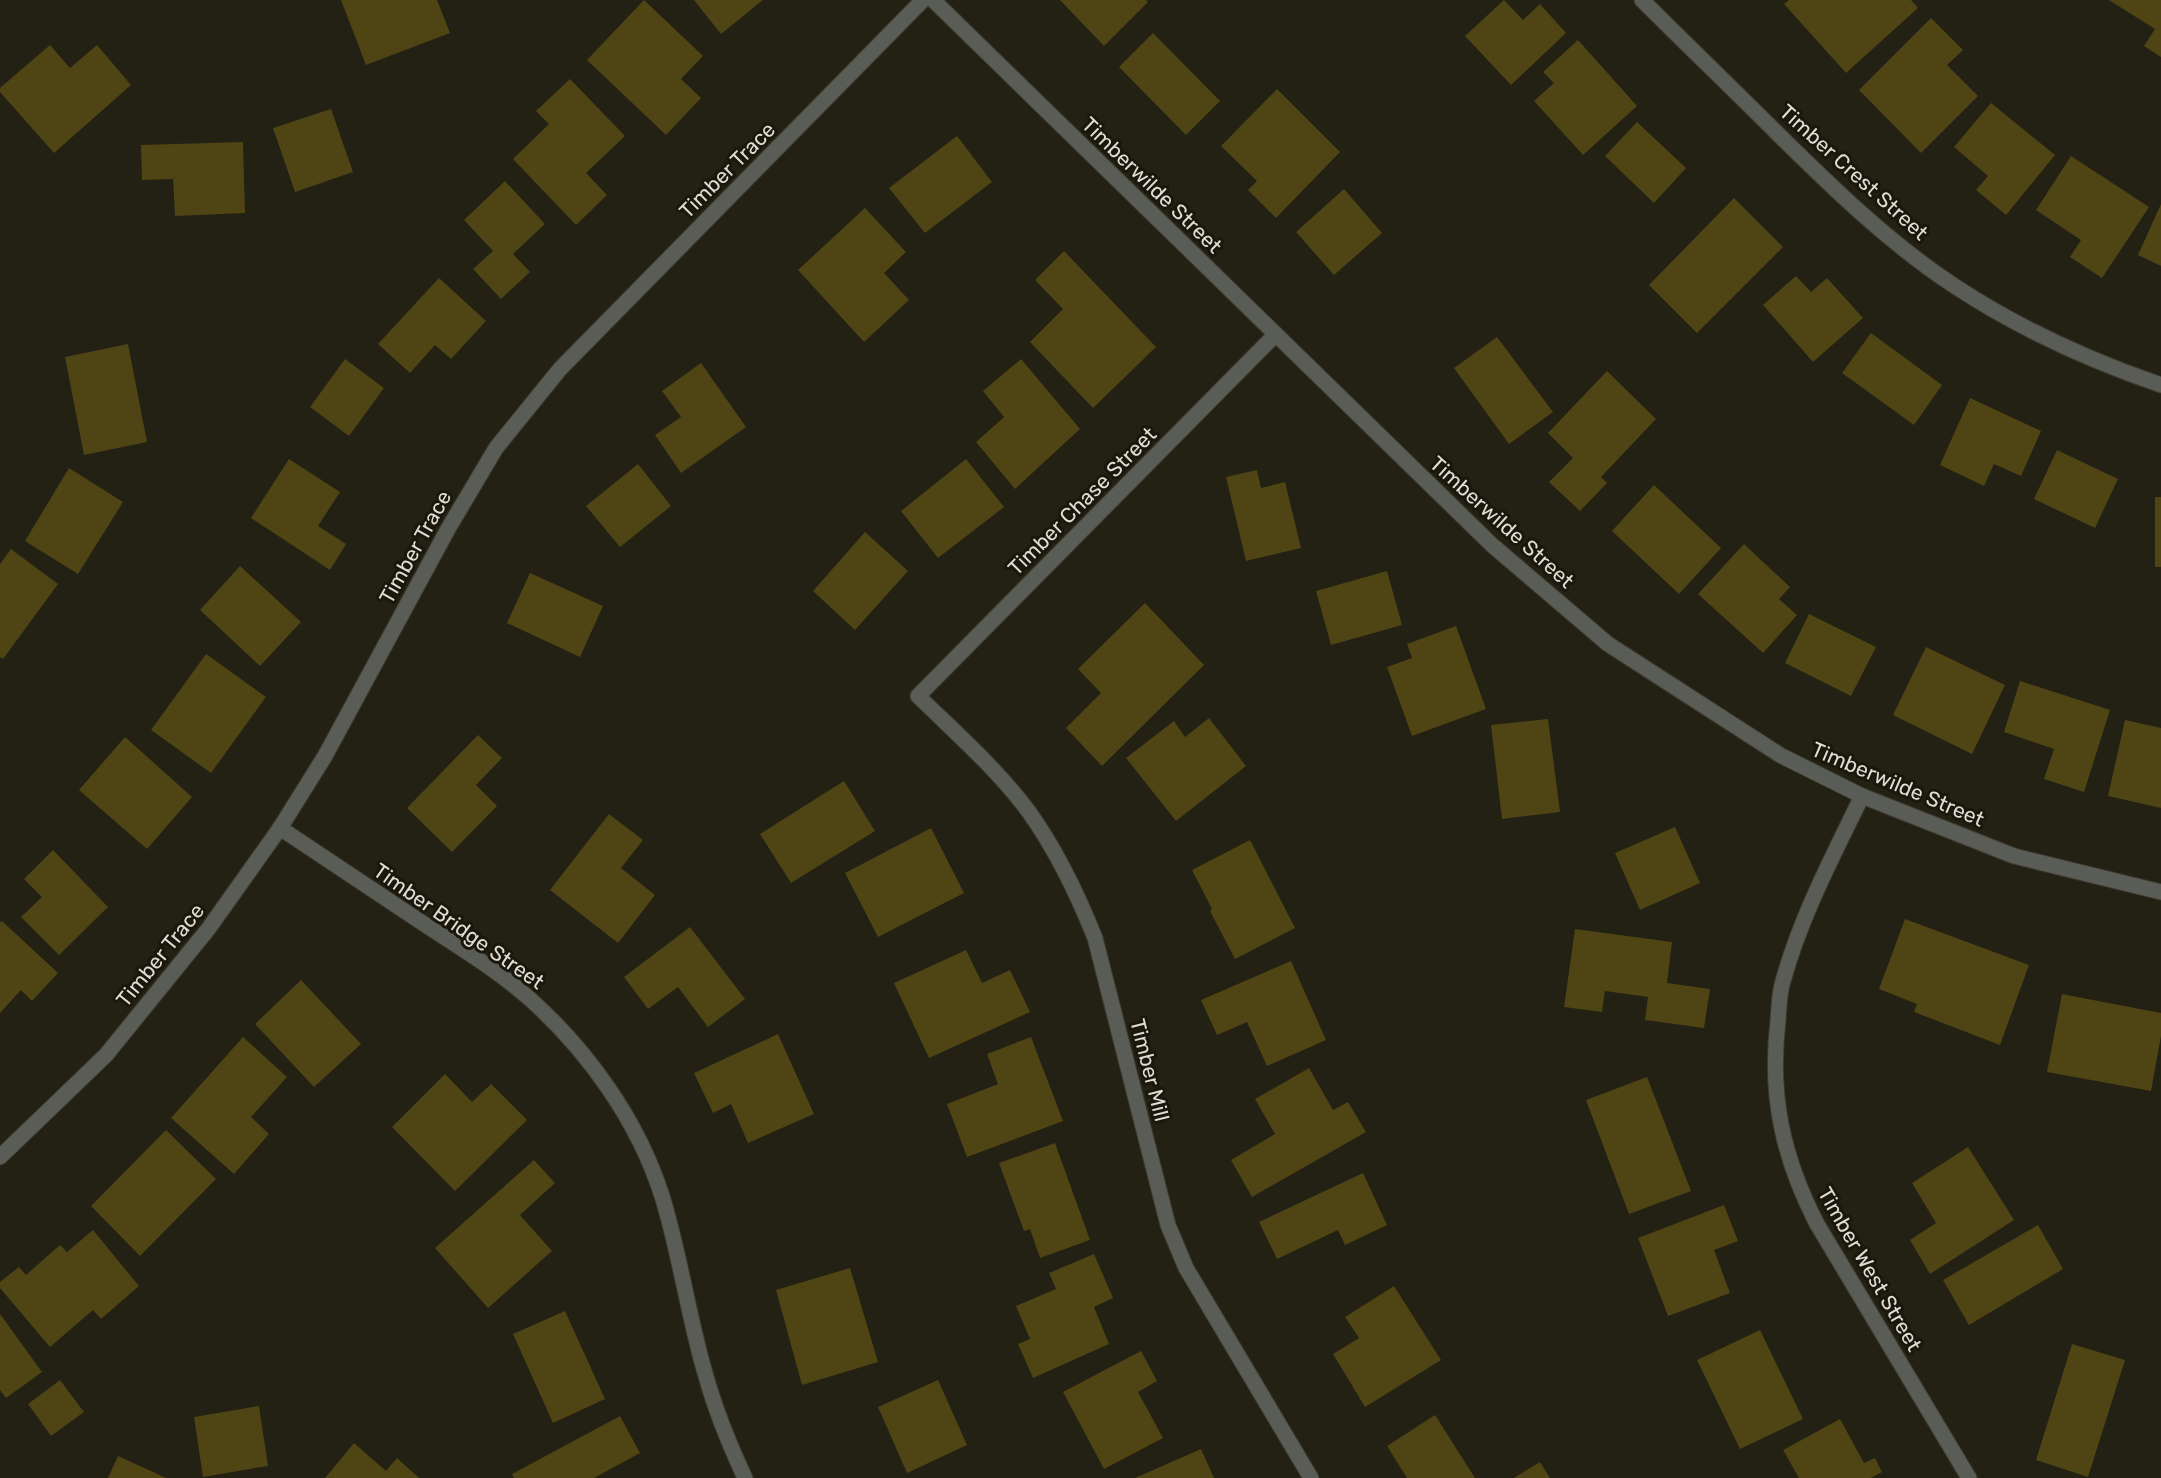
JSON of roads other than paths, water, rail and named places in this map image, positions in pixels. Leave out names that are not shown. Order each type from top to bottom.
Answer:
[{"type":"street","name":"Timber Trace","points":[[0,1157],[106,1055],[209,928],[280,828],[325,756],[448,529],[496,448],[560,369],[923,0]]},
{"type":"street","name":"Timberwilde Street","points":[[933,0],[1491,545],[1608,644],[1780,755],[1862,796],[2014,856],[2161,892]]},
{"type":"street","name":"Timber Crest Street","points":[[1642,0],[1828,183],[1881,231],[1952,284],[2028,330],[2108,367],[2161,385]]},
{"type":"street","name":"Timber Chase Street","points":[[918,696],[1275,335]]},
{"type":"street","name":"Timber Mill","points":[[918,696],[998,775],[1028,812],[1055,851],[1077,893],[1095,938],[1168,1226],[1186,1268],[1311,1478]]},
{"type":"street","name":"Timber West Street","points":[[1862,796],[1805,915],[1782,983],[1774,1054],[1775,1090],[1780,1125],[1789,1160],[1817,1224],[1969,1478]]},
{"type":"street","name":"Timber Bridge Street","points":[[280,828],[491,969],[529,999],[564,1032],[595,1069],[621,1108],[644,1151],[662,1196],[705,1373],[722,1426],[745,1478]]}]
